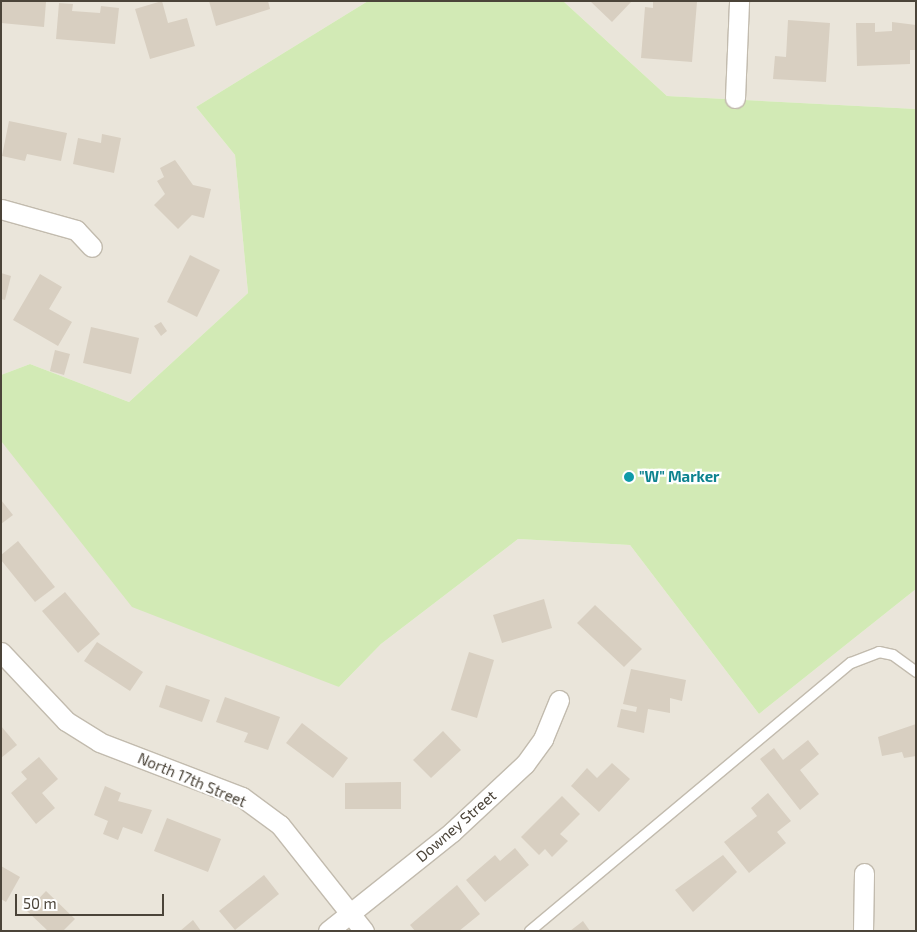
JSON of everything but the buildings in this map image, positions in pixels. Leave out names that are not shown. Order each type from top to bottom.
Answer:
[{"type":"street","points":[[735,98],[739,1]]},
{"type":"street","points":[[1,209],[76,230],[92,247]]},
{"type":"street","name":"North 17th Street","points":[[1,652],[66,720],[99,742],[242,797],[280,824],[364,931]]},
{"type":"street","name":"Downey Street","points":[[328,931],[351,915],[452,832],[525,764],[543,739],[559,700]]},
{"type":"street","points":[[863,931],[864,873]]},
{"type":"lane","points":[[530,931],[851,663],[879,652],[893,655],[916,672]]},
{"type":"shaded area","points":[[1,1],[368,1],[196,107],[235,155],[248,293],[129,402],[30,364],[1,375]]},
{"type":"shaded area","points":[[563,1],[916,1],[916,109],[667,96]]},
{"type":"shaded area","points":[[1,441],[47,495],[339,687],[381,644],[518,539],[630,545],[759,714],[916,589],[916,931],[1,931]]},
{"type":"green space","points":[[368,1],[563,1],[667,96],[916,109],[916,589],[759,714],[630,545],[518,539],[381,644],[339,687],[132,607],[1,441],[1,375],[30,364],[129,402],[248,293],[235,155],[196,107]]},
{"type":"place","name":"\"W\" Marker","points":[[629,477]]}]
